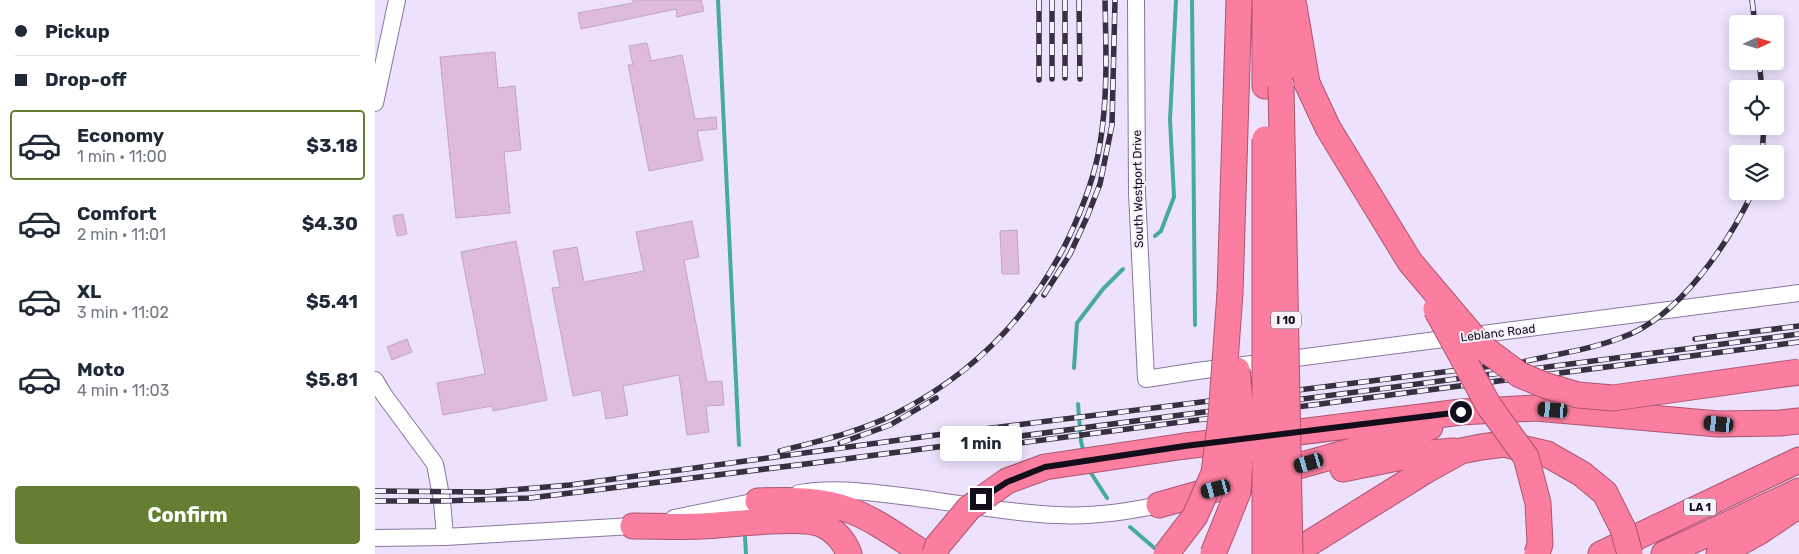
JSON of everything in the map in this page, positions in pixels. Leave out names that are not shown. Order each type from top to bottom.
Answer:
[{"type":"highway","points":[[1166,554],[1195,516],[1214,473],[1221,416],[1230,293],[1239,0]]},
{"type":"highway","name":"I 10","points":[[1265,0],[1273,86],[1291,554]]},
{"type":"highway","name":"I 10","points":[[1265,554],[1273,86],[1283,0]]},
{"type":"highway","points":[[1293,0],[1307,83],[1329,128],[1410,262],[1489,406],[1526,457],[1538,502],[1540,544],[1537,554]]},
{"type":"highway","points":[[1410,262],[1481,346],[1520,375],[1577,395],[1613,398],[1799,372]]},
{"type":"highway","points":[[1213,554],[1238,492],[1241,422],[1230,293]]},
{"type":"highway","points":[[935,554],[938,545],[969,508],[1007,482],[1045,467],[1185,446],[1461,412],[1536,408],[1719,424],[1799,421]]},
{"type":"highway","points":[[1159,505],[1366,448],[1434,426],[1476,417],[1536,408]]},
{"type":"highway","points":[[1291,554],[1425,471],[1461,451],[1481,446],[1504,444],[1547,454],[1582,474],[1605,492],[1623,529],[1630,554]]},
{"type":"highway","points":[[1159,505],[1417,454],[1448,450],[1461,451]]},
{"type":"highway","name":"LA 1","points":[[1601,554],[1799,460]]},
{"type":"highway","name":"LA 1","points":[[1664,554],[1799,491]]},
{"type":"highway","points":[[758,501],[815,502],[849,510],[885,529],[925,554]]},
{"type":"highway","points":[[1719,554],[1759,532],[1799,505]]},
{"type":"highway","points":[[633,526],[701,526],[800,520],[820,523],[835,532],[849,554]]},
{"type":"street","points":[[375,103],[397,0]]},
{"type":"street","name":"South Westport Drive","points":[[1136,0],[1137,193],[1146,379]]},
{"type":"street","name":"Leblanc Road","points":[[1146,379],[1799,293]]},
{"type":"street","points":[[375,380],[435,464],[441,492],[445,537]]},
{"type":"street","points":[[375,538],[445,537],[633,526],[816,490],[857,491],[1019,512],[1057,515],[1105,514],[1159,505]]},
{"type":"building","points":[[633,0],[701,0],[704,11],[677,17],[676,9],[581,29],[578,13],[633,3]]},
{"type":"building","points":[[647,43],[651,61],[682,55],[695,119],[716,117],[717,129],[697,131],[703,160],[649,171],[628,65],[633,65],[629,46]]},
{"type":"building","points":[[495,52],[498,88],[515,86],[521,150],[504,152],[510,213],[456,218],[440,57]]},
{"type":"building","points":[[403,214],[407,234],[397,236],[393,216]]},
{"type":"building","points":[[692,221],[699,257],[684,260],[707,382],[722,381],[724,405],[706,406],[709,432],[687,435],[679,375],[623,386],[628,415],[606,419],[601,390],[573,396],[552,288],[560,287],[553,251],[577,247],[584,282],[644,271],[636,232]]},
{"type":"building","points":[[1017,230],[1019,274],[1002,274],[1000,231]]},
{"type":"building","points":[[516,241],[547,400],[493,411],[492,406],[443,415],[437,383],[485,374],[461,252]]},
{"type":"building","points":[[407,339],[412,352],[392,360],[387,347]]},
{"type":"waterway","points":[[718,0],[739,445]]},
{"type":"waterway","points":[[1155,236],[1161,231],[1174,197],[1170,120],[1176,0]]},
{"type":"waterway","points":[[1192,0],[1195,325]]},
{"type":"waterway","points":[[1074,368],[1077,323],[1103,289],[1123,269]]},
{"type":"waterway","points":[[1078,404],[1084,454]]},
{"type":"waterway","points":[[1089,470],[1107,498]]},
{"type":"waterway","points":[[1130,527],[1159,552]]},
{"type":"waterway","points":[[745,537],[746,554]]},
{"type":"railway","points":[[1039,0],[1039,80]]},
{"type":"railway","points":[[1052,0],[1052,79]]},
{"type":"railway","points":[[1065,0],[1065,78]]},
{"type":"railway","points":[[1079,0],[1080,79]]},
{"type":"railway","points":[[780,451],[839,436],[867,426],[895,414],[924,398],[950,381],[975,361],[1018,317],[1037,292],[1054,266],[1074,226],[1088,191],[1098,156],[1103,126],[1105,90],[1105,0]]},
{"type":"railway","points":[[1044,295],[1070,254],[1100,184],[1112,125],[1115,0]]},
{"type":"railway","points":[[1752,0],[1754,15]]},
{"type":"railway","points":[[1760,70],[1761,80]]},
{"type":"railway","points":[[1763,135],[1763,145]]},
{"type":"railway","points":[[1526,361],[1575,351],[1623,337],[1644,327],[1664,313],[1700,276],[1716,255],[1748,200]]},
{"type":"railway","points":[[1695,339],[1799,326]]},
{"type":"railway","points":[[375,501],[530,498],[830,461],[1799,334]]},
{"type":"railway","points":[[981,448],[1799,342]]},
{"type":"railway","points":[[375,491],[487,492],[570,485],[936,435],[1524,362]]},
{"type":"railway","points":[[840,443],[890,425],[936,398]]},
{"type":"route","points":[[981,499],[1007,482],[1045,467],[1185,446],[1461,412]]}]
